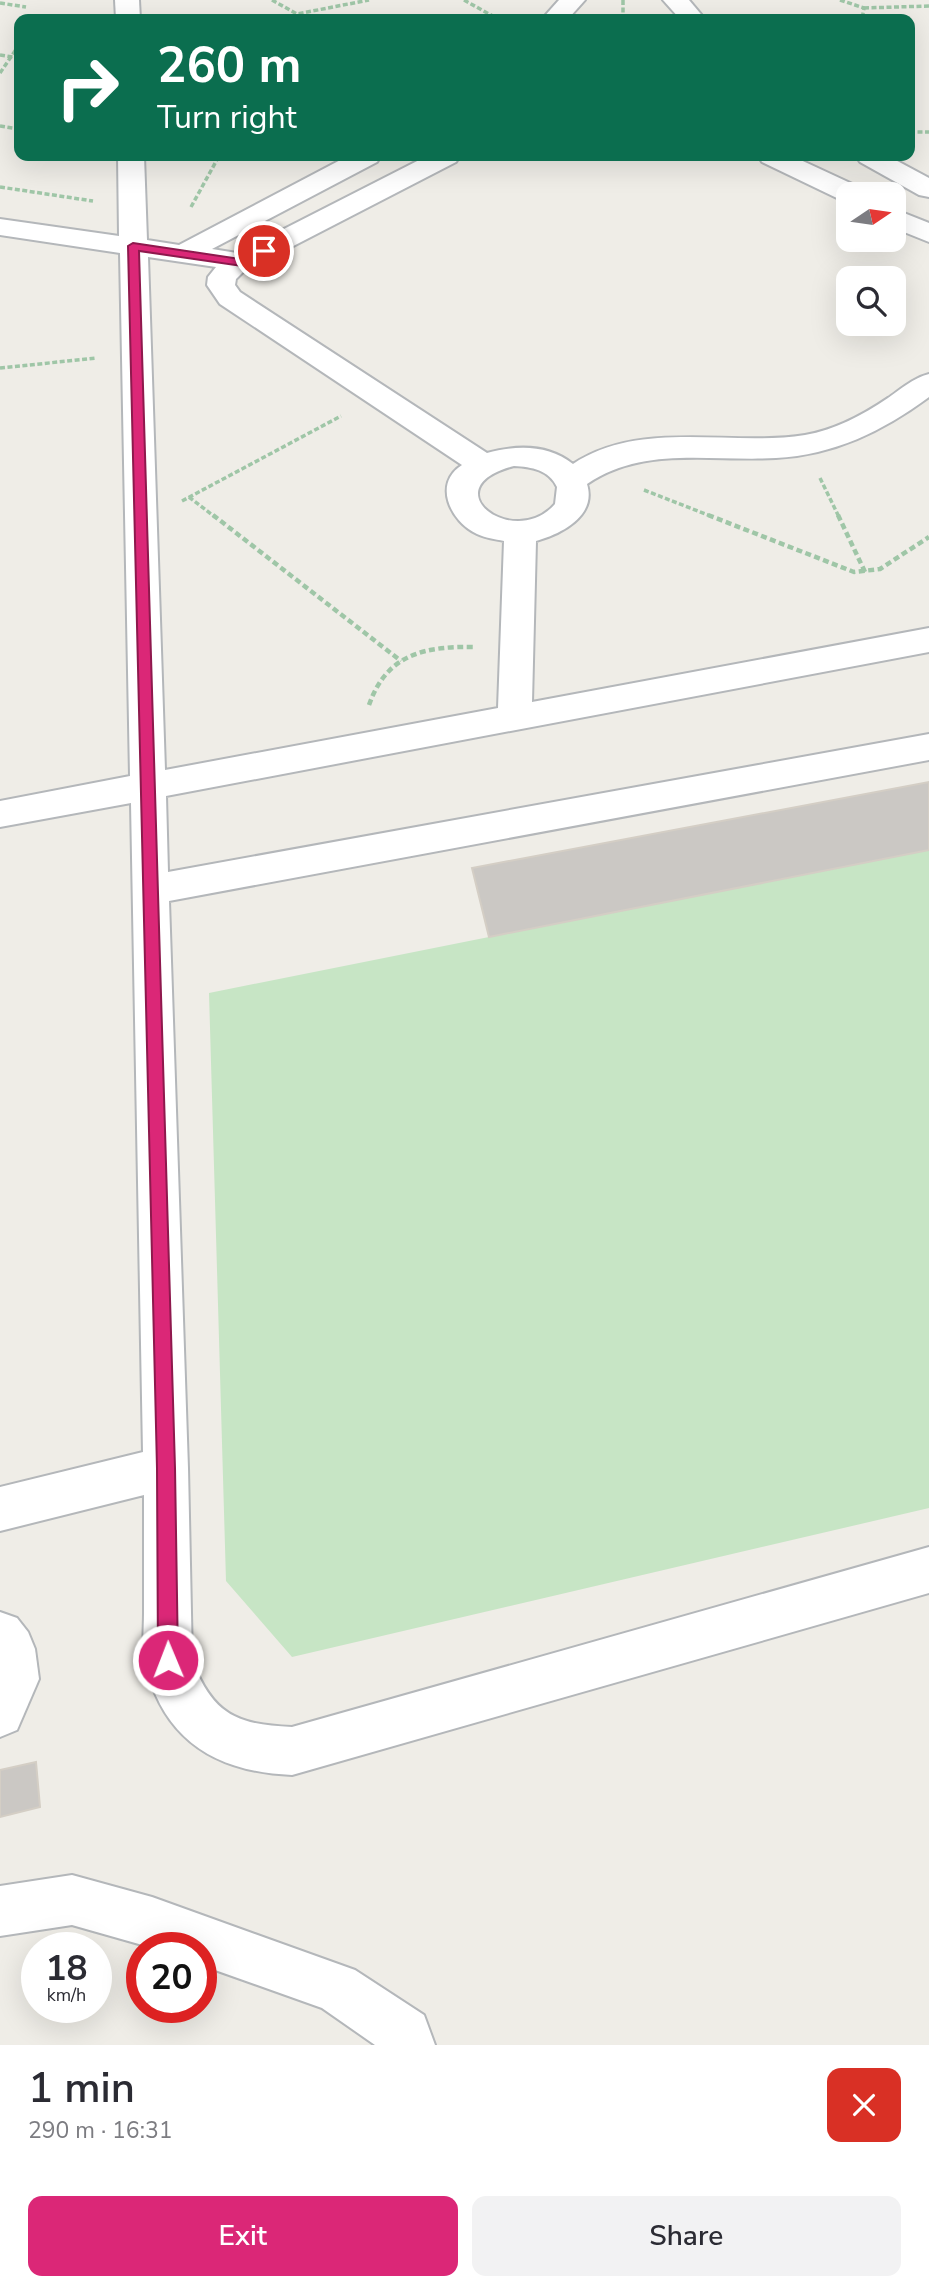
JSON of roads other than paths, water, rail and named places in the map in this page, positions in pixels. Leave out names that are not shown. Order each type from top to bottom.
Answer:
[{"type":"lane","points":[[559,14],[573,0]]},
{"type":"lane","points":[[675,0],[688,14]]},
{"type":"lane","points":[[131,161],[132,207],[161,250],[136,354],[166,1468],[168,1660],[177,1690],[194,1715],[218,1735],[241,1746],[266,1751],[292,1751],[929,1570]]},
{"type":"lane","points":[[161,250],[357,161]]},
{"type":"lane","points":[[437,161],[233,266],[222,277],[220,285],[230,298],[481,463]]},
{"type":"lane","points":[[782,161],[836,187]]},
{"type":"lane","points":[[878,161],[929,190]]},
{"type":"lane","points":[[906,223],[929,234]]},
{"type":"lane","points":[[0,227],[242,262]]},
{"type":"lane","points":[[579,474],[532,457],[514,456],[481,463],[462,483],[460,495],[463,506],[485,526],[520,532],[538,530],[566,515],[573,504],[579,474],[615,455],[636,451],[756,450],[805,445],[844,435],[871,424],[929,383]]},
{"type":"lane","points":[[515,718],[519,649],[520,532]]},
{"type":"lane","points":[[0,814],[929,640]]},
{"type":"lane","points":[[150,890],[929,747]]},
{"type":"lane","points":[[0,1508],[166,1468]]},
{"type":"lane","points":[[0,1635],[11,1649],[15,1679],[0,1713]]},
{"type":"lane","points":[[0,1911],[72,1900],[152,1922],[337,1988],[405,2034],[409,2045]]}]
